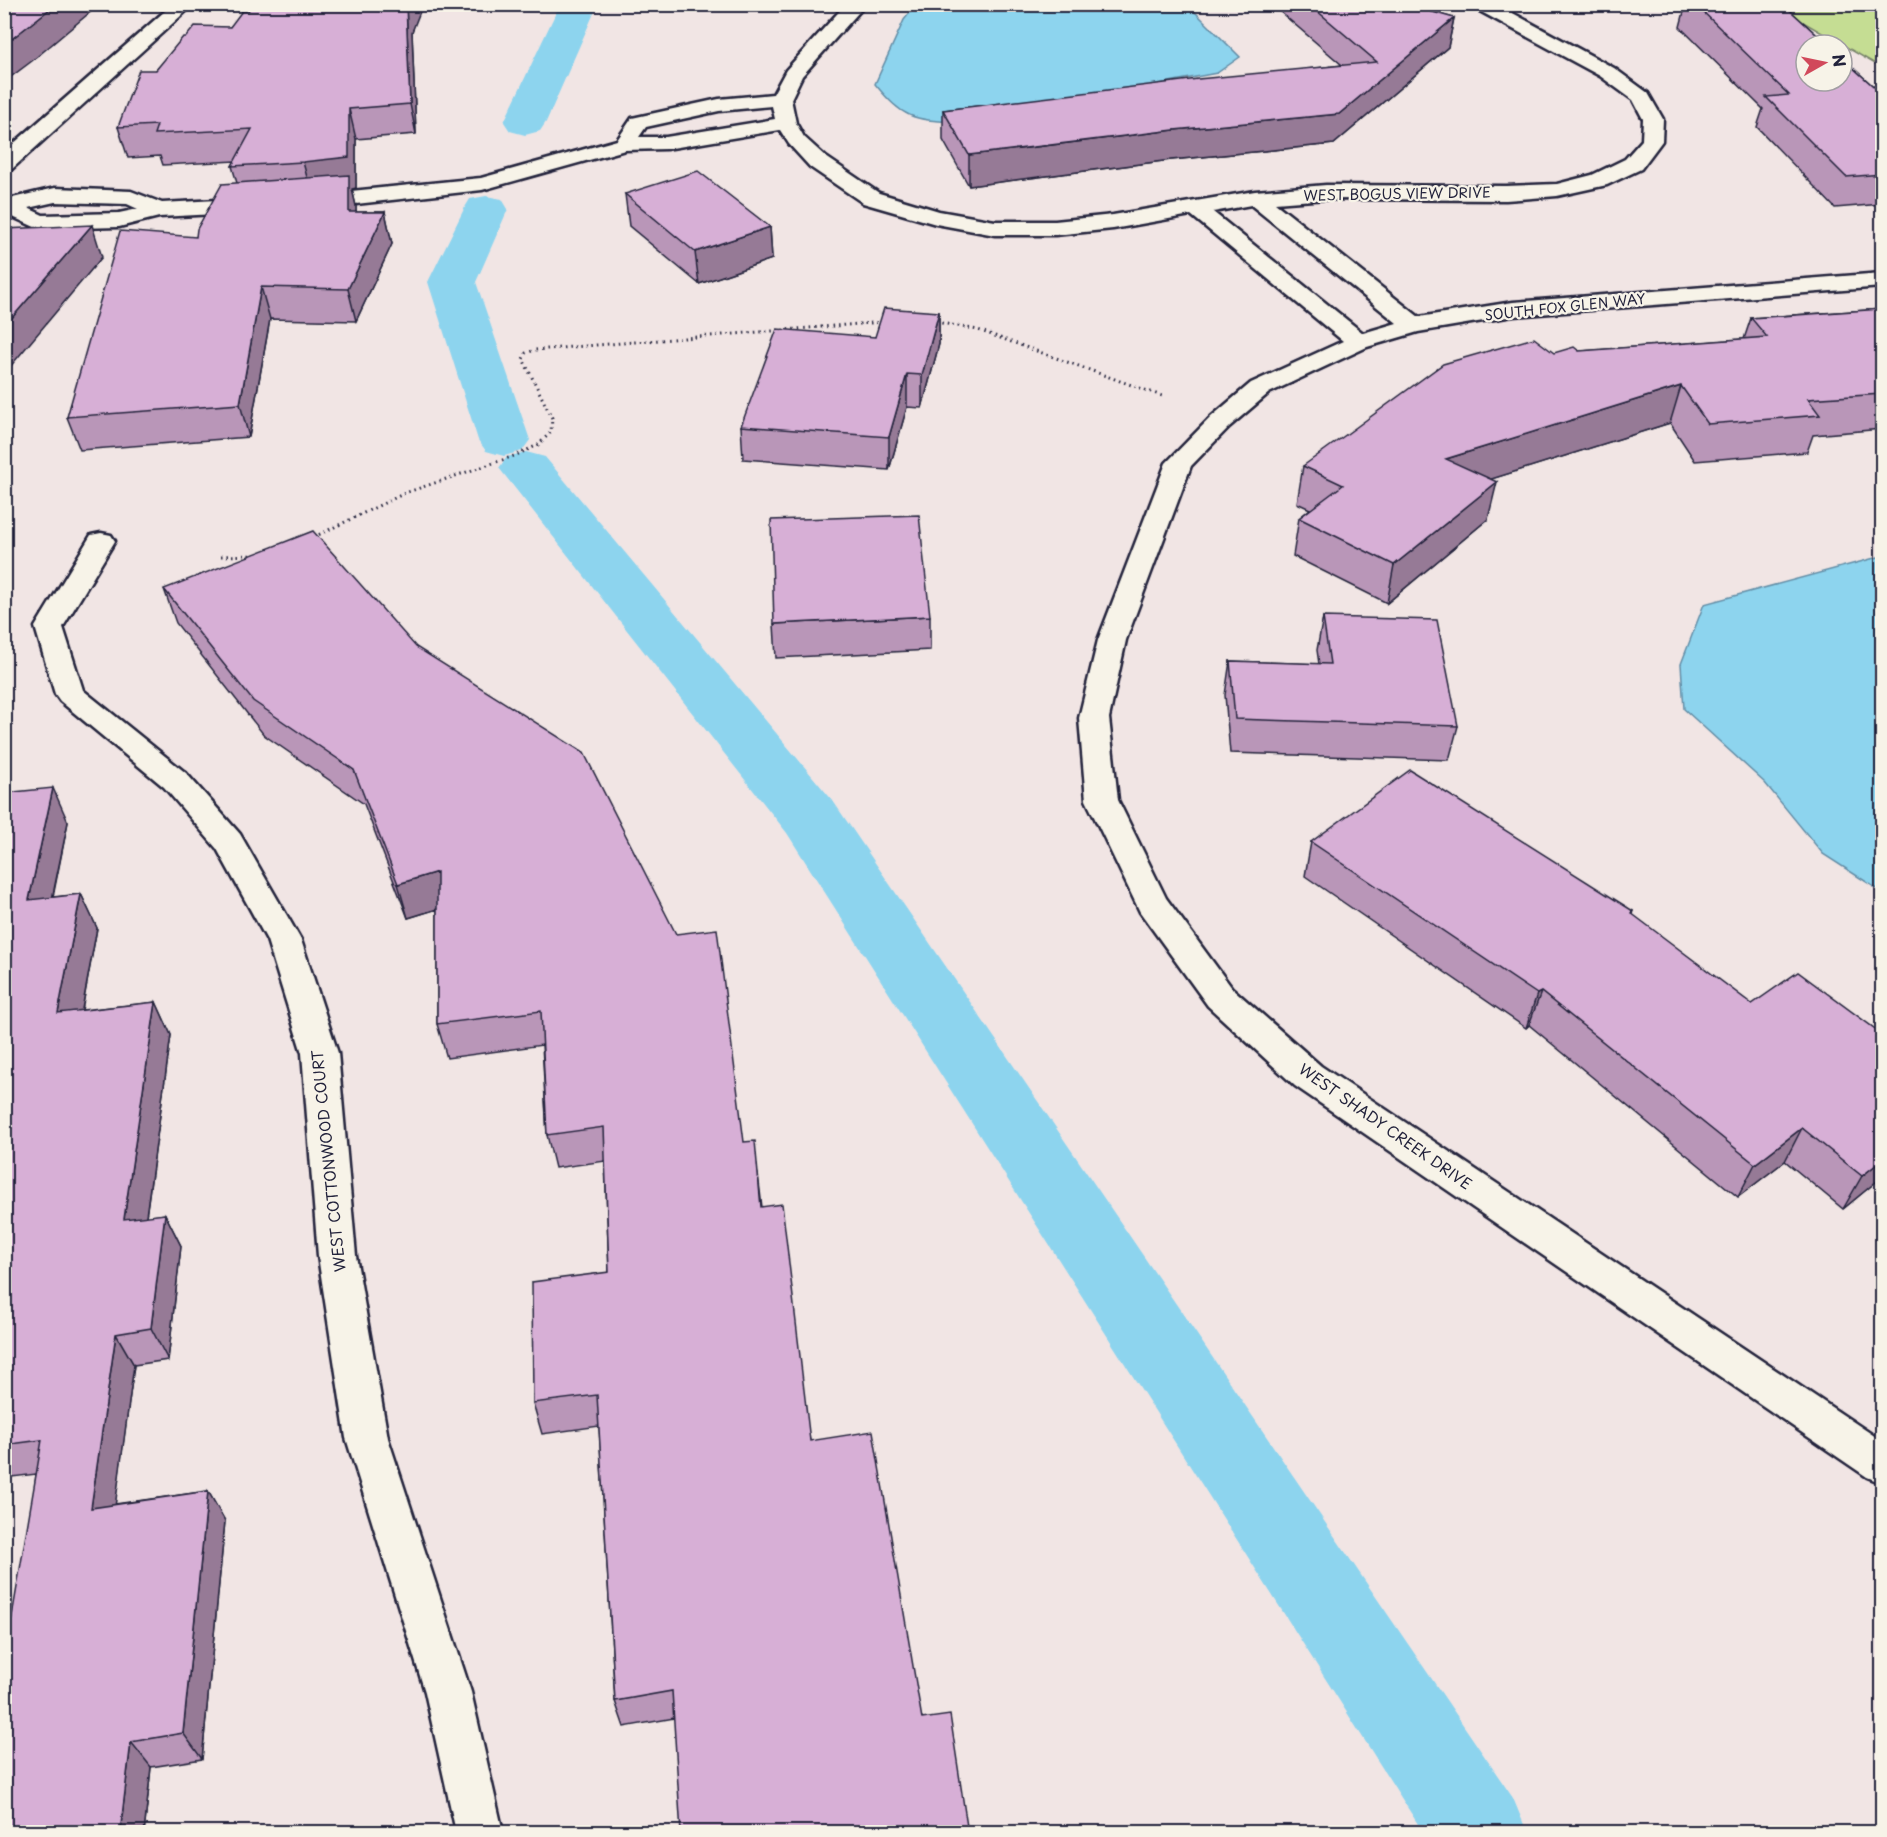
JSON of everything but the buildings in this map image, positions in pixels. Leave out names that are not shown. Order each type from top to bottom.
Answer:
[{"type":"street","points":[[4,164],[185,4]]},
{"type":"street","points":[[6,206],[55,195],[131,198],[159,210],[281,204],[482,184],[624,144],[666,143],[786,123],[781,99],[793,74],[857,4]]},
{"type":"street","name":"WEST BOGUS VIEW DRIVE","points":[[786,123],[796,140],[818,162],[871,198],[936,217],[995,228],[1055,228],[1113,222],[1256,198],[1326,192],[1506,193],[1557,190],[1599,180],[1633,164],[1652,141],[1653,119],[1641,97],[1607,72],[1481,4]]},
{"type":"street","points":[[624,144],[639,122],[719,105],[781,99]]},
{"type":"street","points":[[1256,198],[1414,325]]},
{"type":"street","points":[[1194,207],[1359,342]]},
{"type":"street","name":"SOUTH FOX GLEN WAY","points":[[1414,325],[1514,309],[1882,280]]},
{"type":"street","name":"WEST SHADY CREEK DRIVE","points":[[1414,325],[1359,342],[1260,387],[1179,463],[1112,640],[1095,718],[1102,800],[1152,904],[1220,997],[1308,1076],[1882,1464]]},
{"type":"street","name":"WEST COTTONWOOD COURT","points":[[101,541],[49,627],[70,694],[175,780],[229,842],[284,940],[320,1053],[338,1256],[367,1438],[448,1692],[480,1833]]},
{"type":"path","points":[[312,538],[405,493],[514,456],[538,445],[551,432],[552,418],[524,359],[526,353],[535,350],[892,321]]},
{"type":"path","points":[[925,322],[978,330],[1162,396]]},
{"type":"path","points":[[221,556],[257,555]]},
{"type":"green space","points":[[1774,5],[1882,5],[1882,68],[1854,52],[1854,33],[1822,33]]},
{"type":"water","points":[[916,5],[1188,5],[1240,57],[1217,73],[955,122],[928,120],[909,115],[901,110],[875,84],[904,20]]},
{"type":"water","points":[[1882,556],[1882,892],[1823,854],[1765,783],[1684,709],[1681,664],[1704,604]]},
{"type":"waterway","points":[[525,122],[579,4]]},
{"type":"waterway","points":[[486,209],[452,282],[504,440]]},
{"type":"waterway","points":[[526,468],[810,817],[1479,1832]]}]
